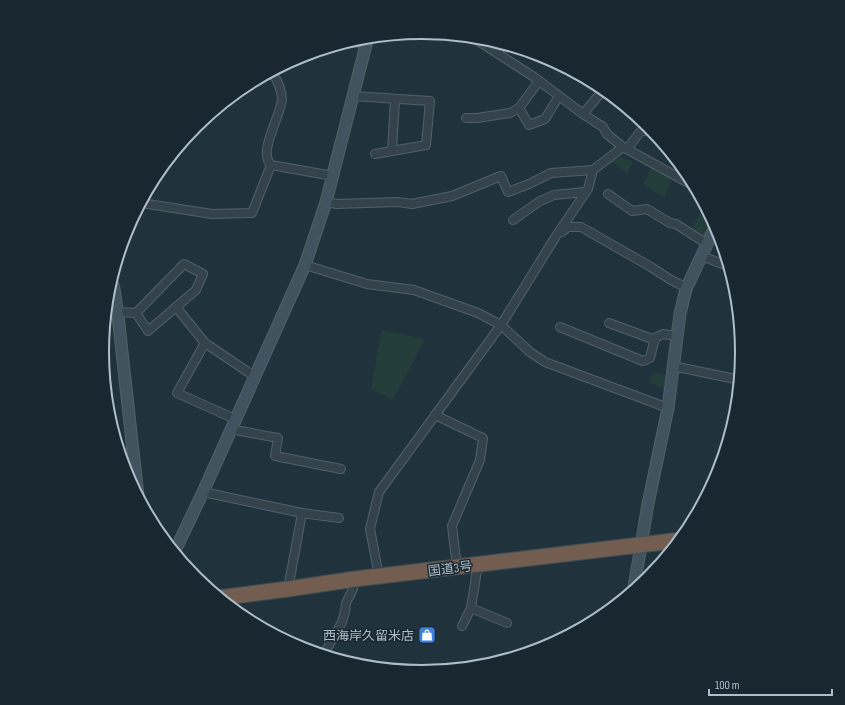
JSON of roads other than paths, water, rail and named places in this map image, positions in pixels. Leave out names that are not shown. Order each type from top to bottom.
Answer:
[{"type":"highway","name":"国道3号","points":[[227,597],[355,578],[672,541]]},
{"type":"street","points":[[177,547],[305,265],[326,202],[367,44]]},
{"type":"street","points":[[484,45],[539,80],[583,114],[603,127],[607,134],[625,148],[685,181]]},
{"type":"street","points":[[498,54],[500,49]]},
{"type":"street","points":[[275,76],[280,89],[282,100],[266,152],[267,159],[271,165],[333,176]]},
{"type":"street","points":[[466,118],[510,114],[519,108],[539,80]]},
{"type":"street","points":[[583,114],[600,94]]},
{"type":"street","points":[[353,96],[430,101],[426,145],[375,154]]},
{"type":"street","points":[[392,151],[395,99]]},
{"type":"street","points":[[519,108],[529,125],[545,119],[556,101]]},
{"type":"street","points":[[326,202],[336,204],[398,202],[412,204],[452,196],[501,176],[508,192],[551,173],[592,170],[625,148],[640,132],[644,131]]},
{"type":"street","points":[[147,204],[212,214],[252,213],[271,165]]},
{"type":"street","points":[[379,576],[370,529],[379,492],[501,325],[556,236],[588,189],[592,170]]},
{"type":"street","points":[[512,220],[540,201],[554,195],[585,192]]},
{"type":"street","points":[[608,194],[632,211],[647,209],[670,223],[676,224],[707,244]]},
{"type":"street","points":[[556,236],[568,227],[581,227],[685,287],[686,289]]},
{"type":"street","points":[[635,583],[648,504],[668,408],[680,314],[686,289],[712,233]]},
{"type":"street","points":[[702,256],[723,264]]},
{"type":"street","points":[[118,312],[136,313],[184,264],[203,274],[196,290],[148,331],[136,313]]},
{"type":"street","points":[[305,265],[367,284],[414,290],[478,313],[501,325],[530,352],[545,362],[668,408]]},
{"type":"street","points":[[115,293],[136,480]]},
{"type":"street","points":[[176,307],[205,343],[254,376]]},
{"type":"street","points":[[609,323],[655,340]]},
{"type":"street","points":[[560,327],[643,361],[650,358],[656,338],[663,334],[677,336]]},
{"type":"street","points":[[205,343],[177,393],[233,424],[278,438],[275,456],[341,469]]},
{"type":"street","points":[[673,366],[734,379]]},
{"type":"street","points":[[435,415],[483,438],[480,460],[452,526],[456,567]]},
{"type":"street","points":[[203,492],[302,513],[339,518]]},
{"type":"street","points":[[288,589],[302,513]]},
{"type":"street","points":[[462,626],[471,608],[478,564]]},
{"type":"street","points":[[326,650],[342,622],[346,603],[353,589],[355,578]]},
{"type":"street","points":[[471,608],[507,623]]},
{"type":"place","name":"西海岸久留米店","points":[[427,635]]}]
